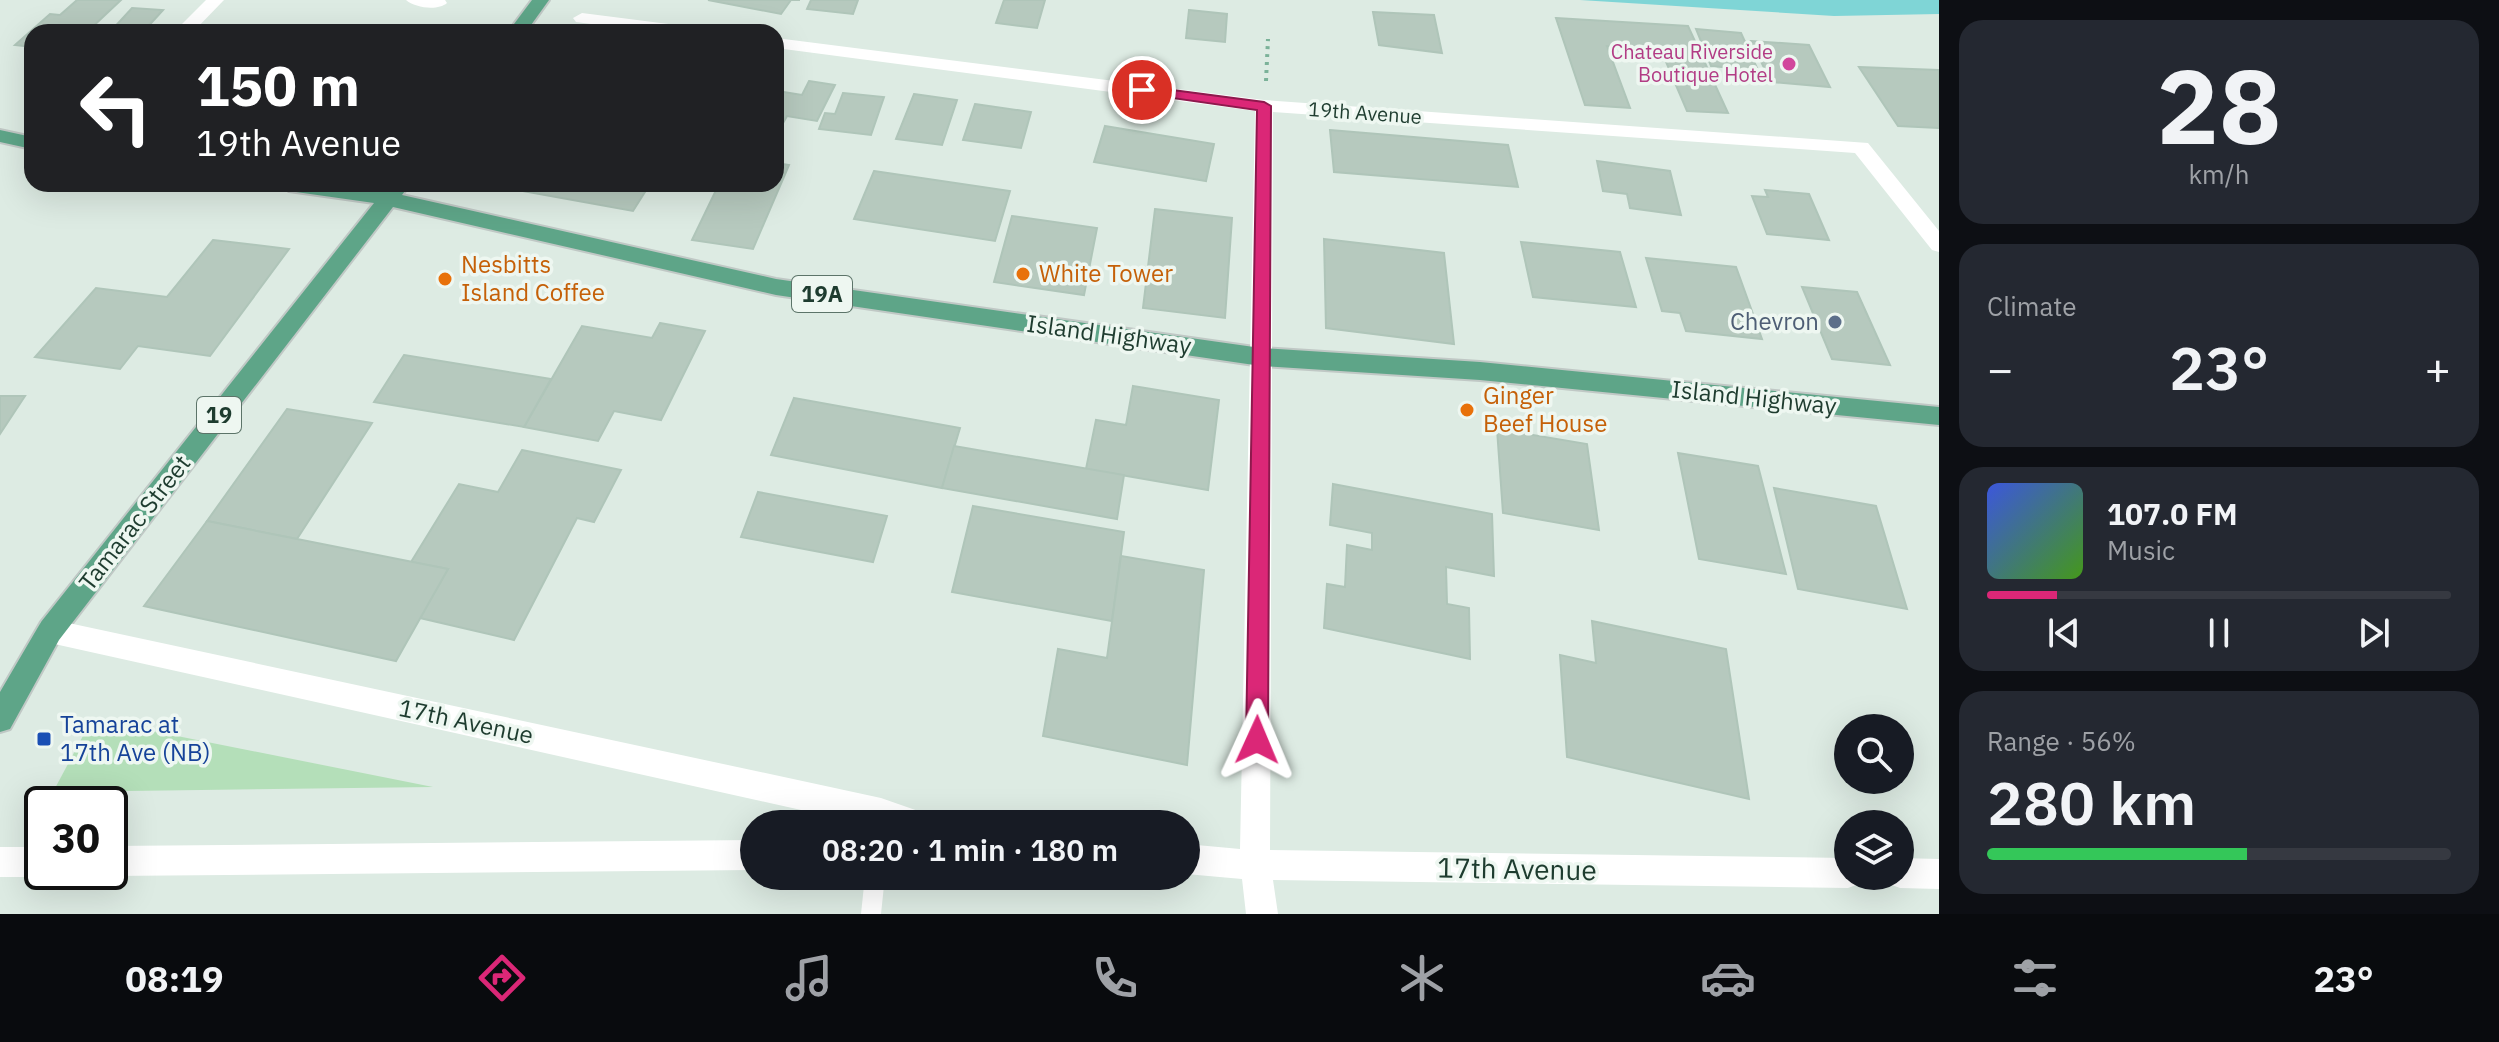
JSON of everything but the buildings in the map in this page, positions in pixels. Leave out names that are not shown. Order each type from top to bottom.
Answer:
[{"type":"main road","points":[[523,24],[541,0]]},
{"type":"main road","points":[[0,136],[24,141]]},
{"type":"main road","name":"Island Highway","points":[[394,192],[776,287],[1261,357],[1480,371],[1939,416]]},
{"type":"main road","name":"Tamarac Street","points":[[0,719],[50,631],[394,192]]},
{"type":"street","points":[[191,24],[216,0]]},
{"type":"street","points":[[414,0],[439,3]]},
{"type":"street","points":[[582,18],[629,24]]},
{"type":"street","name":"19th Avenue","points":[[784,44],[1264,106],[1861,147],[1939,245]]},
{"type":"street","points":[[1262,914],[1255,865],[1264,106]]},
{"type":"street","name":"17th Avenue","points":[[50,631],[829,810]]},
{"type":"street","points":[[128,861],[740,855]]},
{"type":"street","name":"17th Avenue","points":[[1200,860],[1255,865],[1834,873]]},
{"type":"street","points":[[0,862],[24,862]]},
{"type":"street","points":[[1914,873],[1939,874]]},
{"type":"lane","points":[[871,914],[874,890]]},
{"type":"path","points":[[1264,106],[1268,39]]},
{"type":"green space","points":[[92,719],[433,787],[128,791],[128,786],[56,786]]},
{"type":"water","points":[[1580,0],[1939,0],[1939,14],[1834,16]]},
{"type":"place","name":"Chateau Riverside Boutique Hotel","points":[[1789,64]]},
{"type":"place","name":"White Tower","points":[[1023,274]]},
{"type":"place","name":"Nesbitts Island Coffee","points":[[445,279]]},
{"type":"place","name":"Chevron","points":[[1835,322]]},
{"type":"place","name":"Ginger Beef House","points":[[1467,410]]},
{"type":"place","name":"Tamarac at 17th Ave (NB)","points":[[44,739]]},
{"type":"route","points":[[1142,90],[1264,106],[1257,740]]}]
